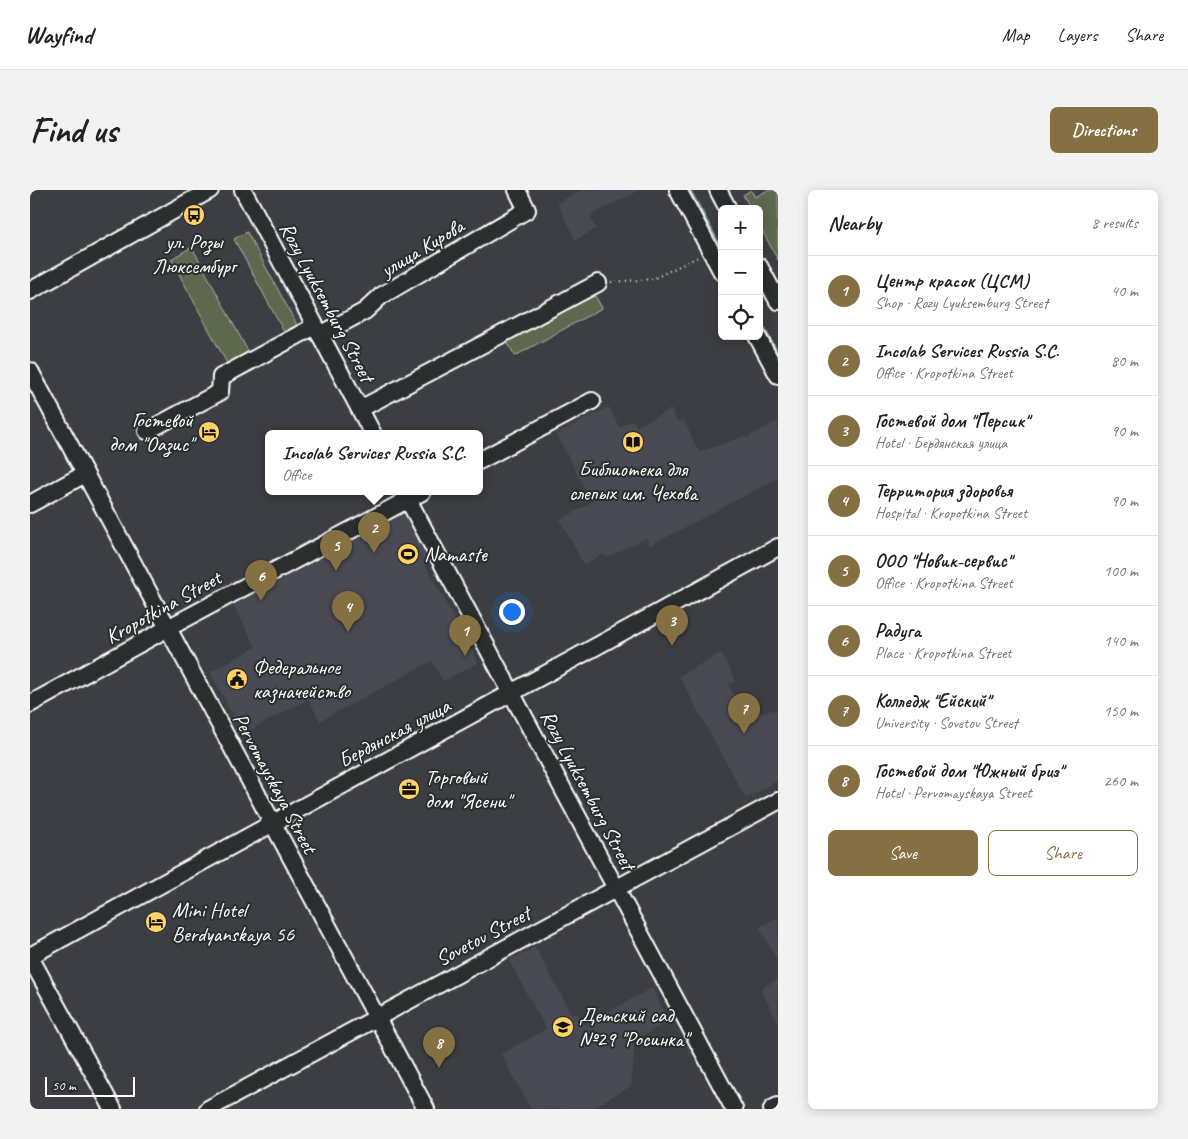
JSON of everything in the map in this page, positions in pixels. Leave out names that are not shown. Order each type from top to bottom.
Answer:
[{"type":"street","points":[[30,291],[210,190]]},
{"type":"street","name":"Rozy Lyuksemburg Street","points":[[243,190],[371,430]]},
{"type":"street","name":"улица Кирова","points":[[147,431],[220,392],[221,377],[318,330],[365,312],[381,296],[527,210],[517,190]]},
{"type":"street","points":[[678,190],[718,265]]},
{"type":"street","points":[[718,190],[726,205]]},
{"type":"street","points":[[763,272],[777,295]]},
{"type":"street","points":[[360,409],[598,282]]},
{"type":"street","points":[[759,340],[778,376]]},
{"type":"street","name":"Pervomayskaya Street","points":[[30,371],[426,1109]]},
{"type":"street","points":[[483,459],[592,401]]},
{"type":"street","points":[[30,504],[85,474]]},
{"type":"street","name":"Kropotkina Street","points":[[30,704],[410,495]]},
{"type":"street","name":"Rozy Lyuksemburg Street","points":[[413,495],[512,693],[734,1109]]},
{"type":"street","name":"Бердянская улица","points":[[30,956],[778,547]]},
{"type":"street","name":"Sovetov Street","points":[[208,1109],[778,801]]},
{"type":"street","points":[[30,956],[113,1109]]},
{"type":"street","points":[[772,1109],[778,1106]]},
{"type":"path","points":[[598,282],[653,279],[702,255]]},
{"type":"shaded area","points":[[582,190],[640,190],[590,216],[596,229],[576,240],[557,203]]},
{"type":"shaded area","points":[[609,407],[619,427],[633,420],[637,426],[671,409],[677,422],[683,419],[699,452],[745,436],[746,438],[778,421],[778,478],[650,546],[646,538],[607,558],[604,554],[584,565],[560,520],[592,502],[556,434]]},
{"type":"shaded area","points":[[404,513],[429,559],[424,562],[478,663],[443,681],[432,661],[320,721],[308,699],[243,734],[210,672],[256,647],[233,605]]},
{"type":"shaded area","points":[[721,653],[736,681],[728,685],[745,716],[778,709],[778,780],[746,799],[679,676]]},
{"type":"shaded area","points":[[778,917],[778,962],[759,927]]},
{"type":"shaded area","points":[[535,947],[572,1015],[577,1013],[584,1025],[652,988],[669,1021],[635,1040],[631,1086],[590,1109],[531,1109],[501,1054],[546,1029],[509,961]]},
{"type":"shaded area","points":[[778,979],[778,1023],[760,989]]},
{"type":"green space","points":[[751,190],[755,197],[768,190],[778,190],[778,260],[763,232],[763,205],[749,205],[743,195]]},
{"type":"green space","points":[[247,232],[297,325],[284,332],[234,239]]},
{"type":"green space","points":[[192,247],[250,355],[229,367],[171,259]]},
{"type":"green space","points":[[593,292],[602,308],[515,356],[506,340]]},
{"type":"waterway","points":[[689,190],[721,250]]},
{"type":"waterway","points":[[763,328],[778,355]]},
{"type":"place","name":"ул. Розы Люксембург","points":[[194,215]]},
{"type":"place","name":"Гостевой дом \"Оазис\"","points":[[209,432]]},
{"type":"place","name":"Библиотека для слепых им. Чехова","points":[[633,442]]},
{"type":"place","name":"Incolab Services Russia S.C.","points":[[374,553]]},
{"type":"place","name":"Namaste","points":[[408,554]]},
{"type":"place","name":"ООО \"Новик-сервис\"","points":[[336,571]]},
{"type":"place","name":"Радуга","points":[[261,601]]},
{"type":"place","name":"Территория здоровья","points":[[348,632]]},
{"type":"place","name":"Гостевой дом \"Персик\"","points":[[672,646]]},
{"type":"place","name":"Центр красок (ЦСМ)","points":[[465,656]]},
{"type":"place","name":"Федеральное казначейство","points":[[237,679]]},
{"type":"place","name":"Колледж \"Ейский\"","points":[[744,734]]},
{"type":"place","name":"Торговый дом \"Ясени\"","points":[[409,789]]},
{"type":"place","name":"Mini Hotel Berdyanskaya 56","points":[[156,922]]},
{"type":"place","name":"Детский сад №29 \"Росинка\"","points":[[563,1027]]},
{"type":"place","name":"Гостевой дом \"Южный бриз\"","points":[[439,1068]]}]
